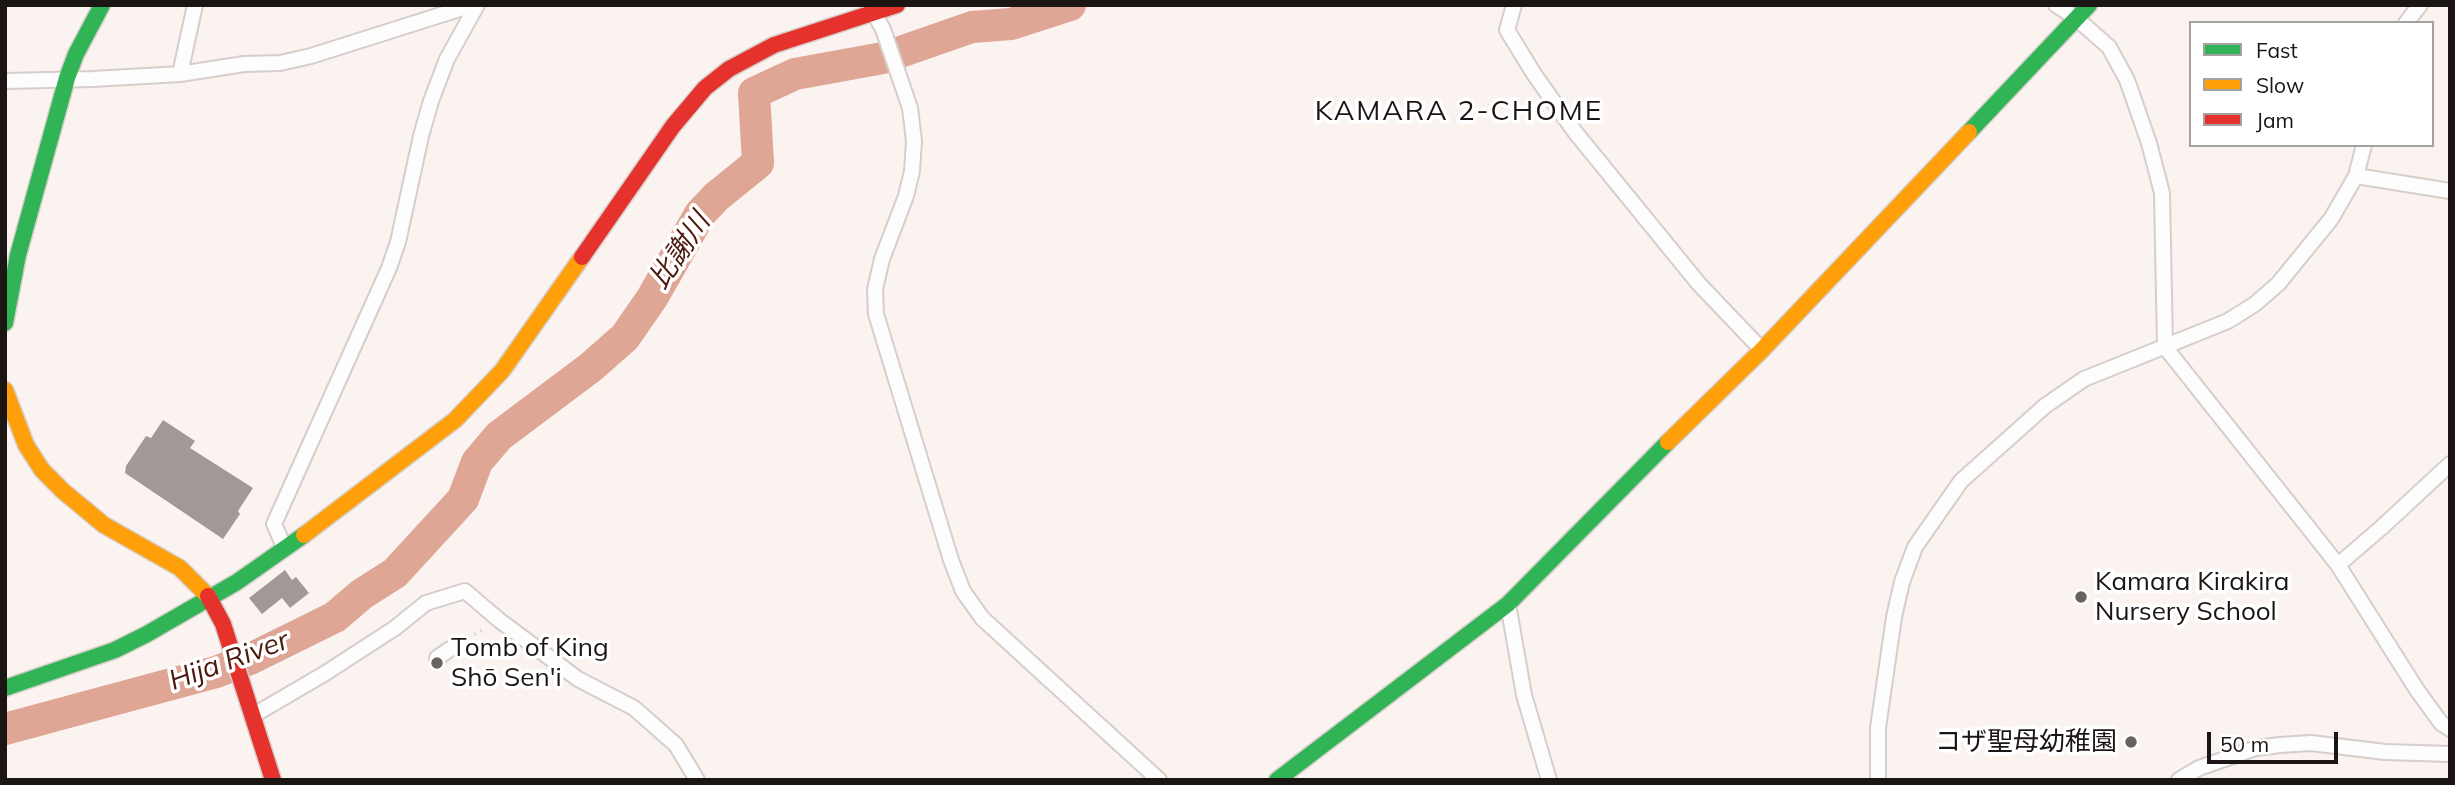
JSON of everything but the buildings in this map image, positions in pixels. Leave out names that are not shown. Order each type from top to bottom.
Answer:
[{"type":"street","points":[[5,323],[18,255],[67,78],[76,54],[102,5]]},
{"type":"street","points":[[180,74],[195,5]]},
{"type":"street","points":[[5,80],[180,74],[244,64],[280,62],[311,56],[471,5]]},
{"type":"street","points":[[285,549],[274,524],[389,268],[398,242],[431,101],[447,59],[477,5]]},
{"type":"street","points":[[5,688],[115,650],[237,582],[285,549],[455,420],[502,371],[673,126],[705,88],[729,69],[774,45],[871,9],[897,5]]},
{"type":"street","points":[[1514,5],[1507,30],[1575,132],[1699,284],[1762,350]]},
{"type":"street","points":[[2056,5],[2109,47],[2127,80],[2156,168],[2162,193],[2165,347],[2338,565],[2417,690],[2441,723],[2450,729]]},
{"type":"street","points":[[1277,780],[1508,604],[1615,494],[1762,350],[2089,5]]},
{"type":"street","points":[[2408,21],[2420,5]]},
{"type":"street","points":[[871,9],[883,29],[910,108],[914,141],[912,171],[906,196],[882,259],[875,289],[876,314],[955,570],[963,591],[982,618],[1159,780]]},
{"type":"street","points":[[1878,780],[1878,729],[1894,617],[1902,582],[1915,547],[1961,481],[2045,406],[2084,379],[2228,321],[2255,304],[2278,284],[2331,219],[2356,176],[2363,147]]},
{"type":"street","points":[[2356,176],[2450,191]]},
{"type":"street","points":[[5,390],[26,445],[42,470],[104,525],[180,568],[216,607],[273,780]]},
{"type":"street","points":[[2338,565],[2450,464]]},
{"type":"street","points":[[252,716],[395,628],[426,603],[465,591],[578,679],[634,708],[676,745],[697,780]]},
{"type":"street","points":[[1508,604],[1524,695],[1549,780]]},
{"type":"street","points":[[436,658],[450,649]]},
{"type":"street","points":[[2179,780],[2199,768],[2256,748],[2280,745],[2311,743],[2385,752],[2450,754]]},
{"type":"path","points":[[450,649],[499,620]]},
{"type":"waterway","name":"比謝川","points":[[5,729],[216,672],[252,658],[335,617],[362,594],[395,573],[463,499],[477,462],[499,436],[591,367],[625,337],[652,298],[700,214],[716,197],[758,163],[754,93],[795,74],[883,58],[972,27],[1011,24],[1070,5]]},
{"type":"traffic: fast","points":[[5,323],[18,255],[67,78],[76,54],[102,5]]},
{"type":"traffic: fast","points":[[1969,132],[2089,5]]},
{"type":"traffic: fast","points":[[1277,780],[1508,604],[1668,442]]},
{"type":"traffic: fast","points":[[5,688],[115,650],[147,634],[237,582],[304,535]]},
{"type":"traffic: slow","points":[[1668,442],[1762,350],[1969,132]]},
{"type":"traffic: slow","points":[[304,535],[455,420],[502,371],[582,257]]},
{"type":"traffic: slow","points":[[5,390],[26,445],[42,470],[104,525],[180,568],[208,596]]},
{"type":"traffic: jam","points":[[582,257],[673,126],[705,88],[729,69],[774,45],[897,5]]},
{"type":"traffic: jam","points":[[208,596],[223,624],[273,780]]},
{"type":"place","name":"Kamara Kirakira Nursery School","points":[[2081,597]]},
{"type":"place","name":"Tomb of King Shō Sen'i","points":[[437,663]]},
{"type":"place","name":"コザ聖母幼稚園","points":[[2131,742]]},
{"type":"district","name":"KAMARA 2-CHOME","points":[[1459,112]]},
{"type":"water label","name":"Hija River","points":[[229,661]]}]
